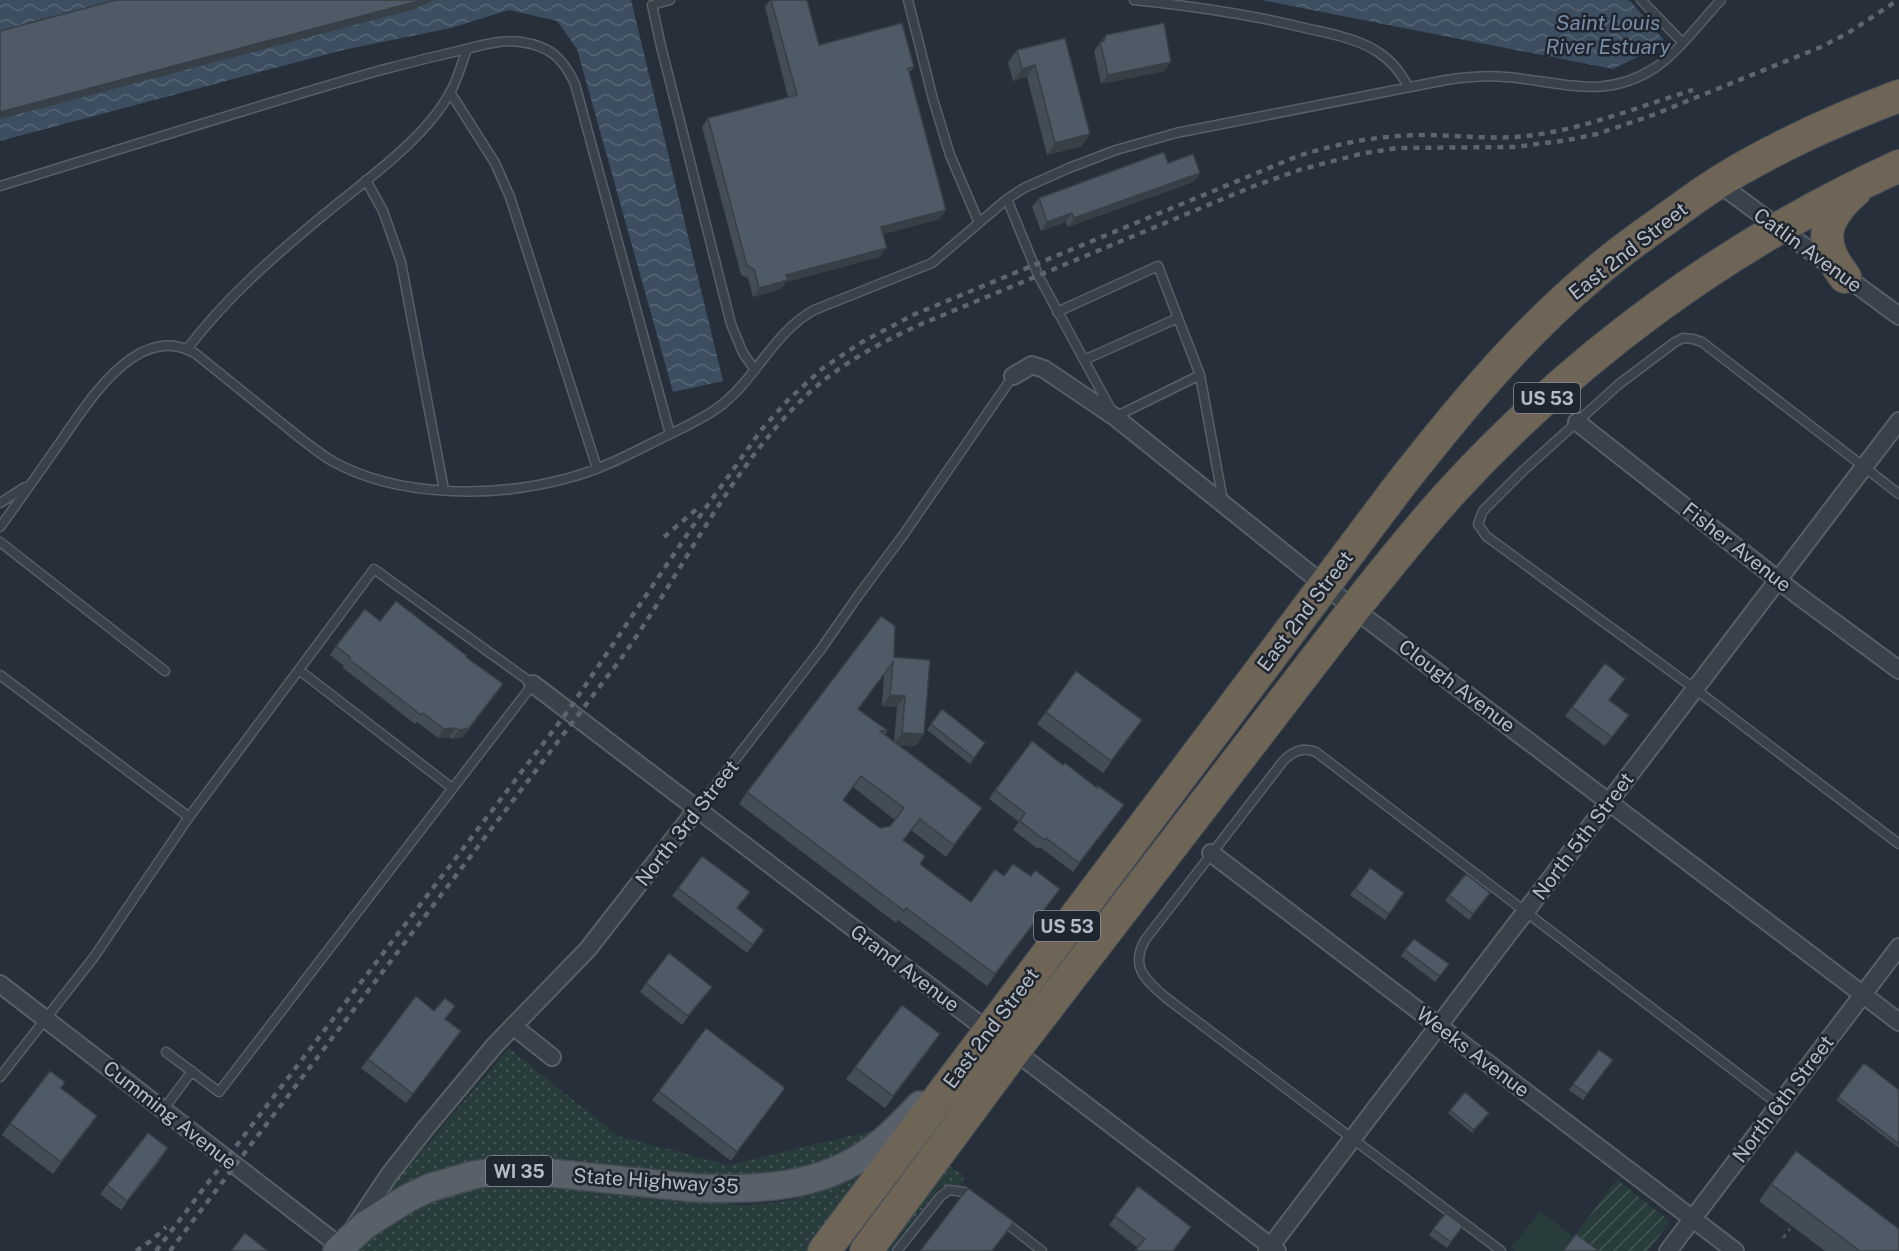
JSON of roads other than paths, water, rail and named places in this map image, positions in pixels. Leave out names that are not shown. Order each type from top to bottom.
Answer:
[{"type":"highway","name":"East 2nd Street","points":[[824,1251],[1325,586],[1441,433],[1479,387],[1590,277],[1640,237],[1754,161],[1851,114],[1899,96]]},
{"type":"highway","name":"East 2nd Street","points":[[866,1251],[1014,1051],[1354,609],[1402,547],[1453,490],[1504,437],[1557,388],[1675,294],[1777,228],[1886,172]]},
{"type":"highway","points":[[1845,277],[1835,264],[1827,244],[1828,225],[1843,202],[1886,172]]},
{"type":"main road","name":"State Highway 35","points":[[339,1249],[374,1218],[408,1198],[452,1180],[494,1172],[551,1173],[717,1189],[782,1187],[815,1178],[838,1170],[874,1149],[893,1133],[983,1039]]},
{"type":"street","name":"Catlin Avenue","points":[[1718,183],[1899,316]]},
{"type":"street","name":"Clough Avenue","points":[[1013,376],[1032,365],[1044,369],[1115,417],[1354,609],[1899,1022]]},
{"type":"street","name":"North 5th Street","points":[[1271,1249],[1899,421]]},
{"type":"street","name":"Fisher Avenue","points":[[1577,422],[1778,580],[1899,670]]},
{"type":"street","name":"Grand Avenue","points":[[533,684],[697,809],[983,1039],[1014,1051],[1271,1249]]},
{"type":"street","name":"North 3rd Street","points":[[339,1249],[404,1155],[484,1058],[588,948],[697,809]]},
{"type":"street","name":"Weeks Avenue","points":[[1212,853],[1735,1251]]},
{"type":"street","name":"North 6th Street","points":[[1668,1251],[1899,947]]},
{"type":"street","name":"Cumming Avenue","points":[[0,984],[339,1249]]},
{"type":"street","points":[[513,1026],[552,1058]]},
{"type":"lane","points":[[670,0],[652,5],[660,42],[731,324],[743,353],[755,370]]},
{"type":"lane","points":[[908,0],[947,147],[979,223]]},
{"type":"lane","points":[[1134,0],[1207,8],[1287,23],[1355,40],[1392,62],[1408,86]]},
{"type":"lane","points":[[1641,0],[1682,42]]},
{"type":"lane","points":[[0,527],[80,414],[117,371],[133,357],[165,344],[188,348],[307,444],[332,460],[373,478],[409,486],[475,491],[513,488],[568,478],[618,460],[715,410],[735,394],[775,343],[800,318],[814,310],[932,263],[1007,199],[1070,168],[1143,141],[1224,122],[1446,80],[1485,76],[1596,88],[1628,80],[1654,69],[1721,0]]},
{"type":"lane","points":[[0,186],[392,67],[495,42],[522,42],[549,50],[567,67],[575,84],[670,434]]},
{"type":"lane","points":[[188,348],[237,292],[410,142],[425,126],[450,92],[467,49]]},
{"type":"lane","points":[[450,92],[495,162],[506,188],[597,468]]},
{"type":"lane","points":[[366,180],[383,211],[400,262],[444,490]]},
{"type":"lane","points":[[1007,199],[1038,275],[1115,417],[1200,375]]},
{"type":"lane","points":[[1057,312],[1158,266],[1200,375],[1224,504]]},
{"type":"lane","points":[[1084,360],[1178,318]]},
{"type":"lane","points":[[1899,494],[1702,342],[1683,338],[1661,351],[1618,385],[1483,511],[1479,519],[1480,530],[1899,844]]},
{"type":"lane","name":"North 3rd Street","points":[[697,809],[821,649],[1013,376]]},
{"type":"lane","points":[[0,503],[30,484]]},
{"type":"lane","points":[[0,542],[165,671]]},
{"type":"lane","points":[[0,1077],[118,924],[189,817],[374,569],[533,684],[219,1092],[166,1052]]},
{"type":"lane","points":[[299,670],[452,789]]},
{"type":"lane","points":[[0,675],[189,817]]},
{"type":"lane","points":[[1501,1251],[1165,997],[1143,976],[1138,958],[1145,940],[1284,760],[1293,752],[1308,749],[1316,752],[1779,1105]]},
{"type":"lane","points":[[163,1110],[192,1071]]},
{"type":"lane","points":[[897,1251],[940,1197],[949,1190],[964,1192],[981,1205]]},
{"type":"lane","points":[[990,1211],[1042,1251]]},
{"type":"water","points":[[0,0],[631,0],[723,381],[673,392],[577,49],[557,21],[509,10],[451,28],[343,50],[0,141]]},
{"type":"water","name":"Saint Louis River Estuary","points":[[1261,0],[1625,0],[1630,1],[1664,40],[1662,45],[1613,69]]},
{"type":"railway","points":[[170,1251],[620,660],[709,521],[756,453],[810,392],[835,372],[876,346],[919,325],[1254,186],[1299,170],[1360,154],[1397,148],[1515,147],[1597,134],[1653,115],[1821,47],[1848,33],[1898,0]]},
{"type":"railway","points":[[156,1251],[568,711],[695,523],[762,429],[788,400],[823,368],[862,342],[913,315],[1298,156],[1329,147],[1392,136],[1516,137],[1539,134],[1584,125],[1693,90]]},
{"type":"railway","points":[[664,537],[698,508]]},
{"type":"railway","points":[[136,1251],[166,1227]]}]
